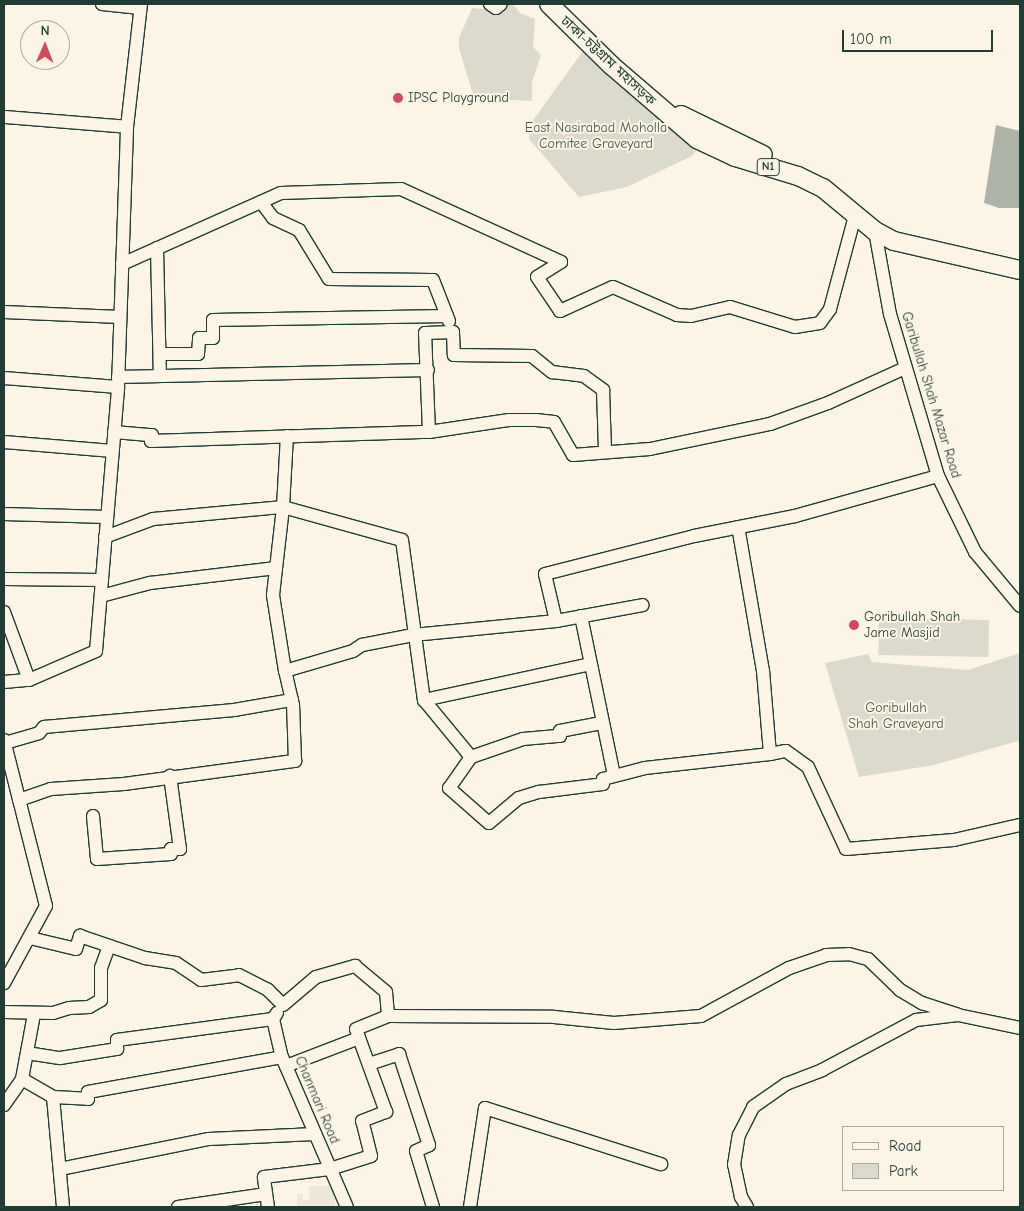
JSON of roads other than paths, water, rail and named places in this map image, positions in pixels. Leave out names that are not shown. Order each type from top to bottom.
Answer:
[{"type":"highway","name":"ঢাকা-চট্টগ্রাম মহাসড়ক","points":[[548,4],[610,65],[697,139],[735,157],[798,176],[823,188],[875,231],[894,241],[923,250],[1020,270]]},
{"type":"highway","name":"ঢাকা-চট্টগ্রাম মহাসড়ক","points":[[558,4],[652,92],[689,121],[752,151],[826,176],[868,213],[906,233],[1020,257]]},
{"type":"street","points":[[4,682],[29,680],[96,651],[118,382],[127,127],[140,6],[102,4]]},
{"type":"street","points":[[490,4],[496,8],[501,4]]},
{"type":"street","points":[[4,117],[127,127]]},
{"type":"street","points":[[122,264],[284,193],[401,189],[561,262],[537,277],[560,310],[613,287],[677,315],[691,316],[730,307],[795,327],[820,323],[830,309],[855,216]]},
{"type":"street","points":[[261,202],[273,218],[299,230],[329,279],[433,280],[453,332],[454,355],[532,356],[552,372],[584,376],[603,390],[605,451]]},
{"type":"street","name":"Garibullah Shah Mazar Road","points":[[875,231],[890,314],[938,476],[975,552],[1020,606]]},
{"type":"street","points":[[157,248],[160,376]]},
{"type":"street","points":[[4,312],[120,317]]},
{"type":"street","points":[[160,354],[198,354],[199,338],[213,338],[213,320],[447,316]]},
{"type":"street","points":[[429,432],[428,370],[425,333],[453,332]]},
{"type":"street","points":[[114,432],[152,435],[151,441],[429,432],[509,420],[554,422],[572,455],[650,449],[770,424],[828,403],[905,368]]},
{"type":"street","points":[[4,378],[118,382],[160,376],[428,370]]},
{"type":"street","points":[[19,800],[51,789],[295,761],[292,700],[285,671],[273,595],[284,507],[287,436]]},
{"type":"street","points":[[4,442],[113,451]]},
{"type":"street","points":[[556,620],[545,574],[738,527],[795,516],[938,476]]},
{"type":"street","points":[[106,537],[153,519],[284,507],[402,540],[424,700],[471,757]]},
{"type":"street","points":[[4,514],[107,517]]},
{"type":"street","points":[[738,527],[763,670],[770,754]]},
{"type":"street","points":[[101,596],[150,583],[276,568]]},
{"type":"street","points":[[4,579],[102,580]]},
{"type":"street","points":[[285,671],[353,651],[362,645],[414,635],[556,620],[643,605]]},
{"type":"street","points":[[4,612],[29,680]]},
{"type":"street","points":[[581,616],[601,723],[614,776]]},
{"type":"street","points":[[424,700],[590,664]]},
{"type":"street","points":[[4,983],[46,906],[4,742],[39,732],[44,728],[234,710],[292,700]]},
{"type":"street","points":[[601,723],[560,731],[560,736],[522,739],[471,757],[449,788],[489,823],[519,798],[603,784],[603,779],[676,764],[786,752],[808,767],[846,849],[954,840],[1020,825]]},
{"type":"street","points":[[92,816],[98,859],[171,854],[171,849],[180,848],[170,776]]},
{"type":"street","points":[[30,938],[76,949],[80,936],[145,958],[176,963],[201,980],[239,975],[268,990],[283,1005]]},
{"type":"street","points":[[4,1012],[34,1014],[89,1007],[101,1000],[101,968],[109,946]]},
{"type":"street","points":[[178,1207],[267,1201],[264,1177],[330,1169],[371,1156],[362,1121],[386,1112],[356,1030],[388,1016],[554,1017],[614,1023],[701,1016],[730,1003],[789,968],[826,955],[849,954],[868,959],[886,979],[922,1003],[958,1015],[1020,1028]]},
{"type":"street","points":[[27,1053],[60,1058],[117,1049],[117,1040],[273,1019],[283,1005],[316,976],[354,966],[386,992],[388,1016]]},
{"type":"street","points":[[4,1105],[22,1079],[34,1014]]},
{"type":"street","points":[[747,1207],[741,1197],[734,1153],[753,1107],[786,1084],[822,1070],[916,1020],[958,1015]]},
{"type":"street","name":"Chanmari Road","points":[[273,1019],[284,1062],[347,1207]]},
{"type":"street","points":[[22,1079],[53,1097],[88,1099],[88,1092],[284,1062],[359,1038]]},
{"type":"street","points":[[368,1064],[399,1054],[429,1145],[416,1151],[433,1207]]},
{"type":"street","points":[[53,1097],[63,1207]]},
{"type":"street","points":[[470,1207],[485,1108],[661,1164]]},
{"type":"street","points":[[60,1169],[209,1139],[315,1134]]},
{"type":"place","name":"IPSC Playground","points":[[398,98]]},
{"type":"place","name":"Goribullah Shah Jame Masjid","points":[[854,625]]},
{"type":"park label","name":"East Nasirabad Moholla Comitee Graveyard","points":[[596,136]]},
{"type":"park label","name":"Goribullah Shah Graveyard","points":[[896,716]]}]
